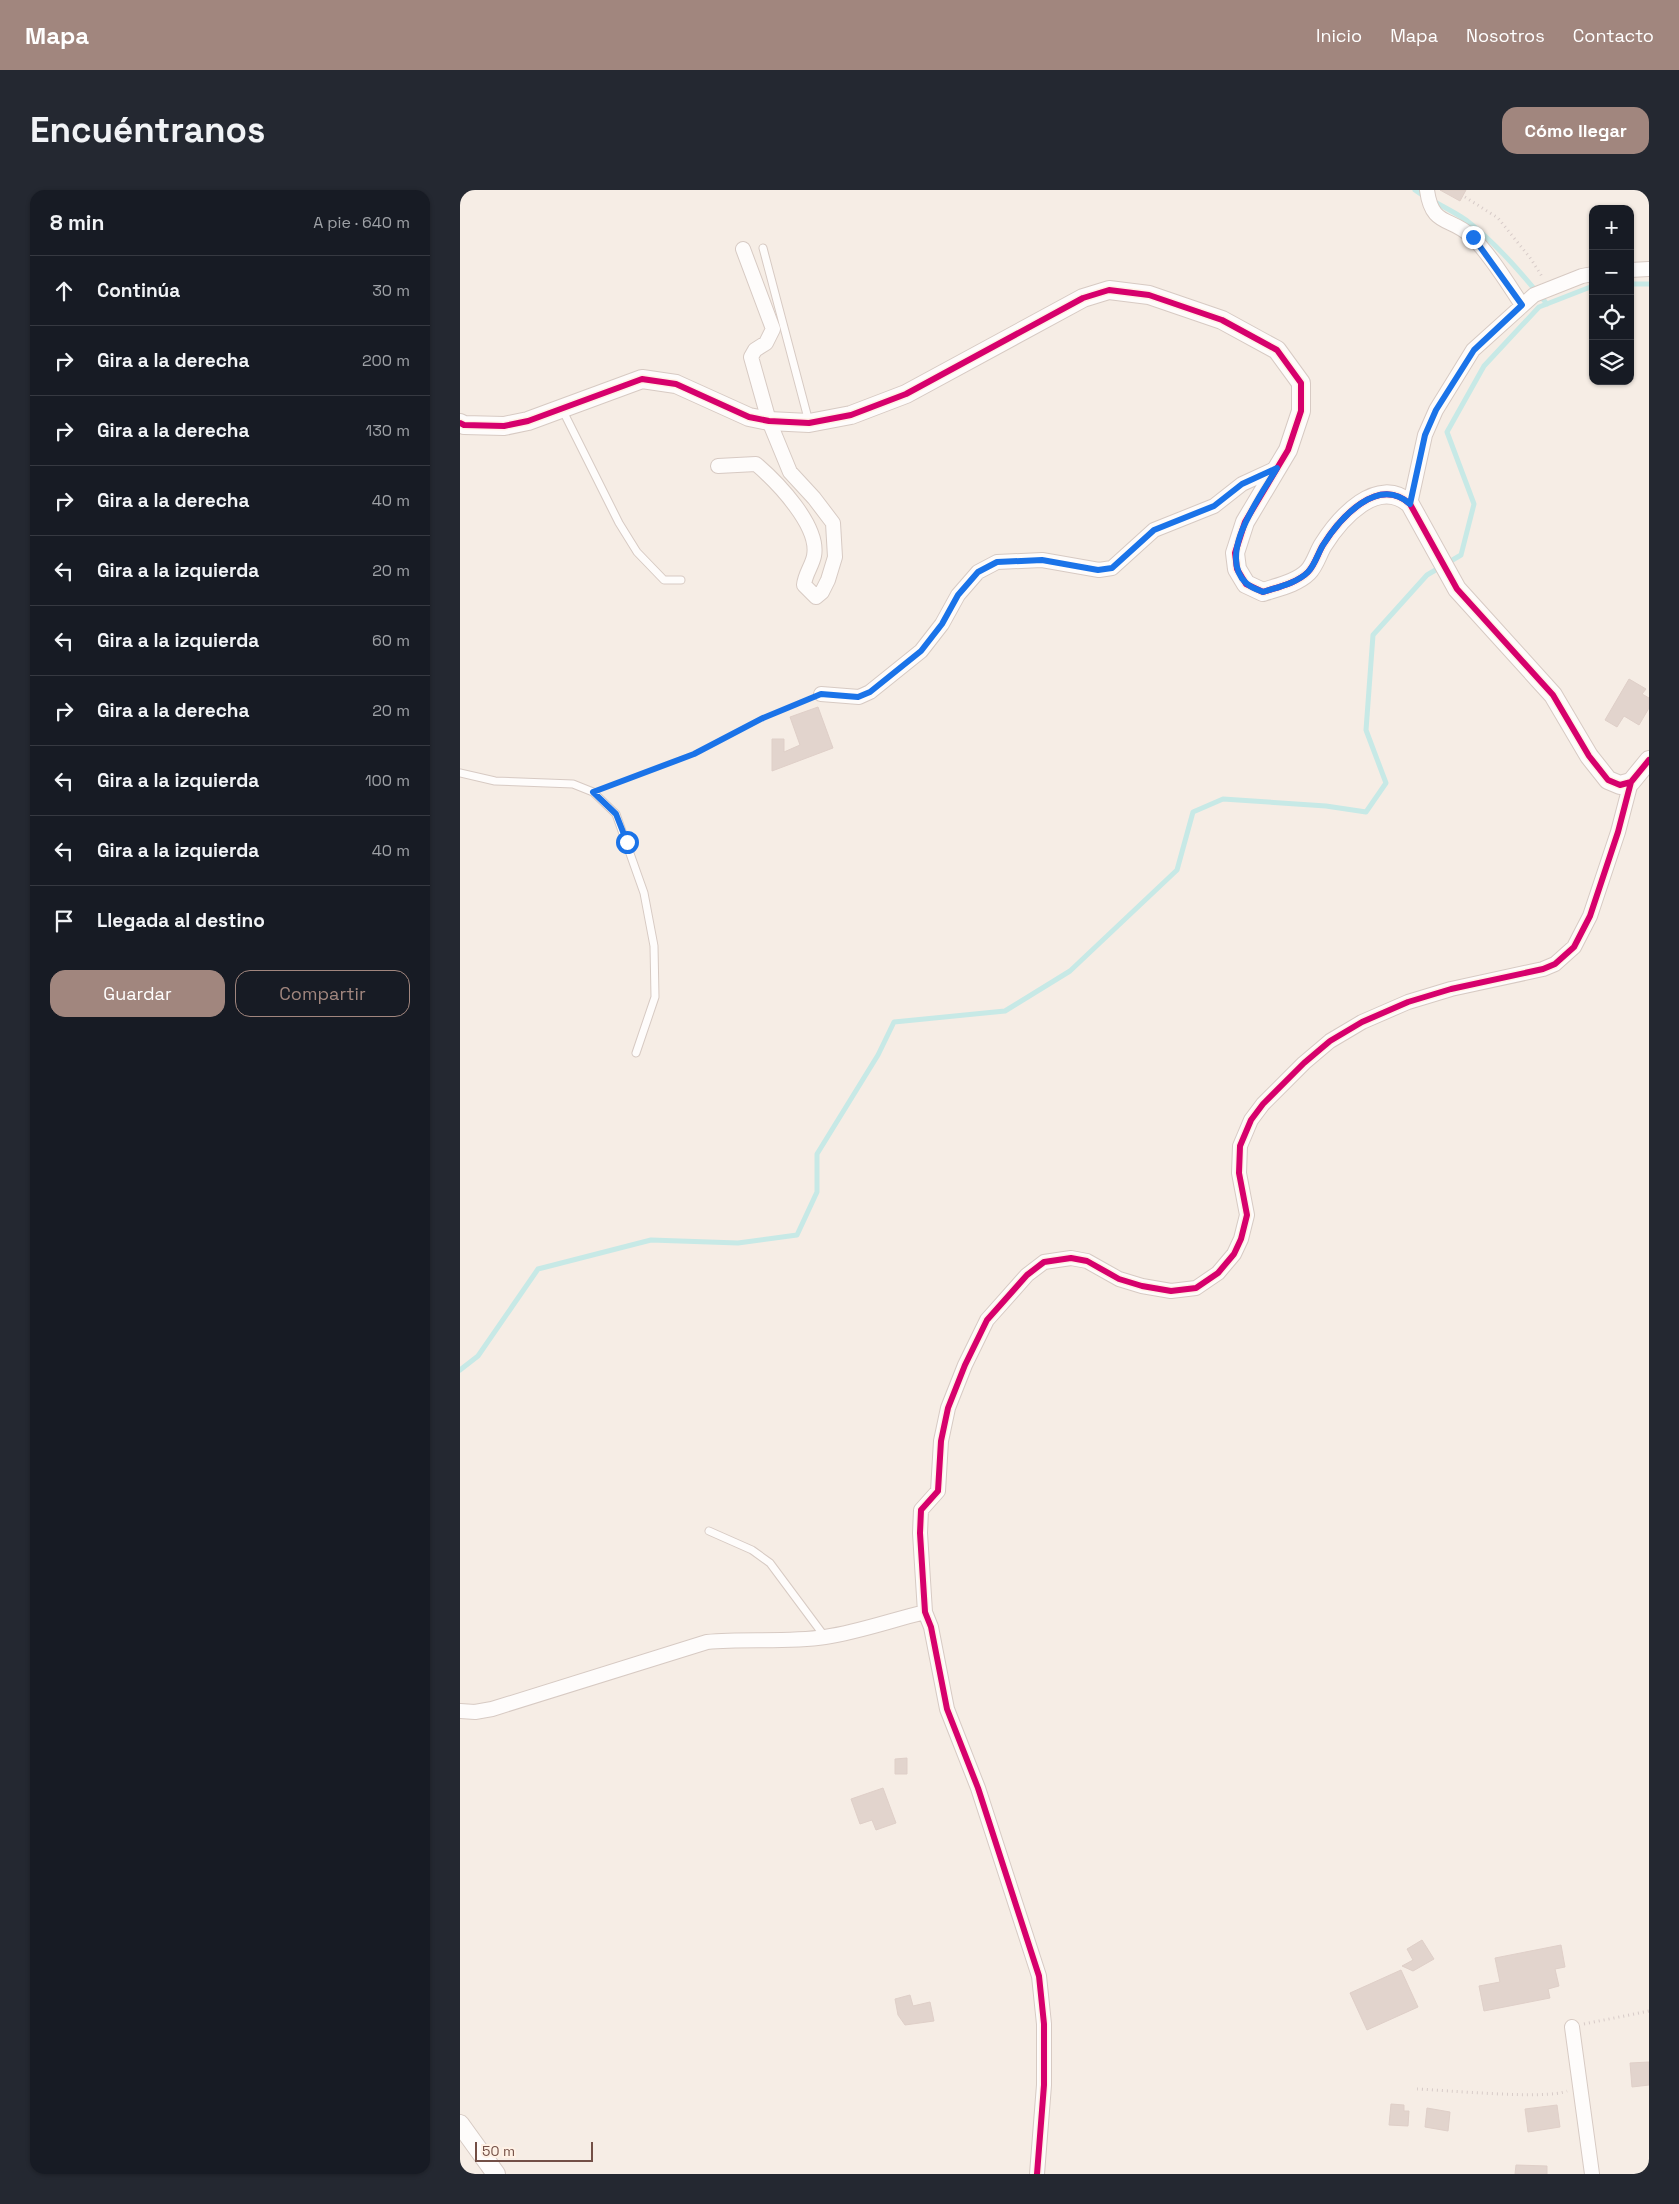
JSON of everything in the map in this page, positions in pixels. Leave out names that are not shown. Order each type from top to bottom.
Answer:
[{"type":"street","points":[[1428,196],[1439,218],[1473,237],[1522,305]]},
{"type":"street","points":[[718,466],[756,464],[775,481],[796,506],[813,538],[814,556],[805,575],[804,585],[816,597],[822,592],[828,580],[835,557],[833,523],[814,498],[790,472],[769,421],[750,357],[755,350],[766,343],[773,328],[743,249]]},
{"type":"street","points":[[1634,270],[1649,269]]},
{"type":"street","points":[[1410,504],[1425,435],[1436,410],[1474,350],[1522,305],[1541,291],[1589,275]]},
{"type":"street","points":[[460,423],[464,425],[504,426],[528,421],[642,379],[676,384],[749,417],[769,421],[809,422],[851,415],[906,394],[1083,298],[1110,290],[1149,295],[1222,320],[1277,350],[1301,383],[1301,411],[1288,450],[1246,522],[1235,553],[1237,569],[1246,584],[1263,592],[1294,582],[1308,572],[1323,544],[1344,518],[1369,497],[1387,494],[1402,496],[1410,504],[1443,567],[1457,589],[1553,695],[1589,756],[1608,780],[1620,784],[1631,782]]},
{"type":"street","points":[[821,694],[858,697],[870,692],[921,651],[942,624],[958,595],[978,572],[997,562],[1042,560],[1098,570],[1112,568],[1154,530],[1214,506],[1242,484],[1277,468]]},
{"type":"street","points":[[1037,2174],[1044,2084],[1044,2024],[1039,1976],[978,1788],[947,1709],[931,1627],[925,1612],[920,1533],[921,1510],[938,1491],[941,1441],[948,1408],[965,1365],[987,1320],[1016,1285],[1036,1266],[1044,1262],[1070,1258],[1087,1261],[1119,1279],[1142,1286],[1171,1291],[1196,1288],[1218,1274],[1234,1254],[1244,1228],[1247,1216],[1238,1174],[1240,1146],[1251,1120],[1263,1104],[1304,1063],[1330,1041],[1362,1022],[1408,1002],[1452,988],[1543,969],[1555,964],[1574,947],[1590,916],[1618,832],[1631,782],[1649,760]]},
{"type":"street","points":[[460,1711],[475,1712],[492,1708],[707,1642],[735,1639],[784,1640],[825,1637],[925,1612]]},
{"type":"street","points":[[1572,2027],[1592,2174]]},
{"type":"street","points":[[460,2124],[496,2174]]},
{"type":"lane","points":[[763,248],[809,422]]},
{"type":"lane","points":[[562,409],[579,445],[637,552],[664,580],[681,580]]},
{"type":"lane","points":[[460,773],[495,781],[573,784],[593,792],[616,814],[644,893],[654,946],[656,997],[636,1053]]},
{"type":"lane","points":[[709,1531],[752,1550],[770,1563],[825,1637]]},
{"type":"path","points":[[1465,197],[1498,218],[1531,259],[1541,291]]},
{"type":"path","points":[[593,792],[694,754],[763,718],[821,694]]},
{"type":"path","points":[[1572,2027],[1649,2011]]},
{"type":"path","points":[[1417,2089],[1561,2094],[1579,2085]]},
{"type":"building","points":[[1440,190],[1466,190],[1460,201]]},
{"type":"building","points":[[1629,679],[1646,689],[1642,694],[1649,698],[1649,708],[1639,725],[1624,716],[1617,727],[1605,720]]},
{"type":"building","points":[[818,707],[833,748],[772,771],[772,739],[784,739],[784,752],[800,745],[790,717]]},
{"type":"building","points":[[907,1758],[907,1774],[895,1774],[895,1759]]},
{"type":"building","points":[[883,1788],[896,1823],[876,1830],[872,1820],[860,1824],[851,1799]]},
{"type":"building","points":[[1422,1940],[1434,1959],[1413,1971],[1402,1966],[1413,1960],[1407,1949]]},
{"type":"building","points":[[1561,1945],[1565,1967],[1555,1969],[1559,1986],[1548,1989],[1550,1998],[1484,2011],[1479,1986],[1500,1982],[1495,1958]]},
{"type":"building","points":[[1401,1970],[1418,2007],[1367,2030],[1350,1993]]},
{"type":"building","points":[[910,1995],[913,2006],[930,2002],[934,2021],[905,2025],[898,2015],[895,1999]]},
{"type":"building","points":[[1649,2062],[1649,2085],[1632,2087],[1630,2063]]},
{"type":"building","points":[[1391,2104],[1404,2105],[1404,2111],[1409,2111],[1408,2126],[1389,2125]]},
{"type":"building","points":[[1557,2105],[1560,2127],[1528,2132],[1525,2109]]},
{"type":"building","points":[[1427,2108],[1450,2112],[1448,2131],[1425,2127]]},
{"type":"building","points":[[1516,2165],[1547,2166],[1547,2174],[1515,2174]]},
{"type":"waterway","points":[[1415,190],[1425,197]]},
{"type":"waterway","points":[[1433,201],[1466,220],[1488,239],[1547,304]]},
{"type":"waterway","points":[[1634,284],[1649,284]]},
{"type":"waterway","points":[[460,1370],[478,1356],[538,1269],[651,1240],[738,1243],[797,1235],[817,1192],[817,1154],[878,1055],[894,1022],[1005,1011],[1070,971],[1177,870],[1193,812],[1223,799],[1326,806],[1366,812],[1386,783],[1366,730],[1373,635],[1427,575],[1461,555],[1474,504],[1447,432],[1484,366],[1539,307],[1589,288]]},
{"type":"cycle path","points":[[460,423],[464,425],[504,426],[528,421],[642,379],[676,384],[749,417],[769,421],[809,423],[851,415],[906,394],[1083,298],[1109,290],[1149,295],[1222,320],[1277,350],[1301,383],[1301,411],[1288,450],[1245,522],[1235,553],[1237,569],[1246,584],[1263,592],[1304,576],[1315,562],[1330,534],[1350,513],[1373,497],[1385,494],[1398,496],[1410,504],[1457,589],[1553,695],[1589,756],[1608,780],[1620,785],[1631,782],[1649,760]]},
{"type":"cycle path","points":[[1037,2174],[1044,2085],[1044,2024],[1039,1976],[978,1788],[947,1709],[931,1627],[925,1612],[920,1533],[921,1510],[938,1491],[941,1441],[948,1408],[965,1365],[987,1320],[1027,1275],[1044,1262],[1071,1258],[1087,1261],[1119,1279],[1142,1286],[1171,1291],[1196,1288],[1218,1273],[1234,1254],[1241,1239],[1247,1215],[1239,1173],[1240,1146],[1251,1120],[1263,1104],[1304,1063],[1330,1041],[1362,1022],[1408,1002],[1451,989],[1543,969],[1555,964],[1574,947],[1590,916],[1618,832],[1631,782]]},
{"type":"route","points":[[627,842],[616,814],[593,792],[694,754],[763,718],[821,694],[846,698],[858,697],[870,692],[921,651],[942,624],[958,595],[978,572],[997,562],[1042,560],[1098,570],[1112,568],[1154,530],[1214,506],[1242,484],[1277,468],[1246,522],[1235,553],[1237,569],[1246,584],[1263,592],[1294,582],[1308,572],[1323,544],[1344,518],[1369,497],[1387,494],[1402,496],[1410,504],[1425,435],[1436,410],[1474,350],[1522,305],[1473,237]]}]
